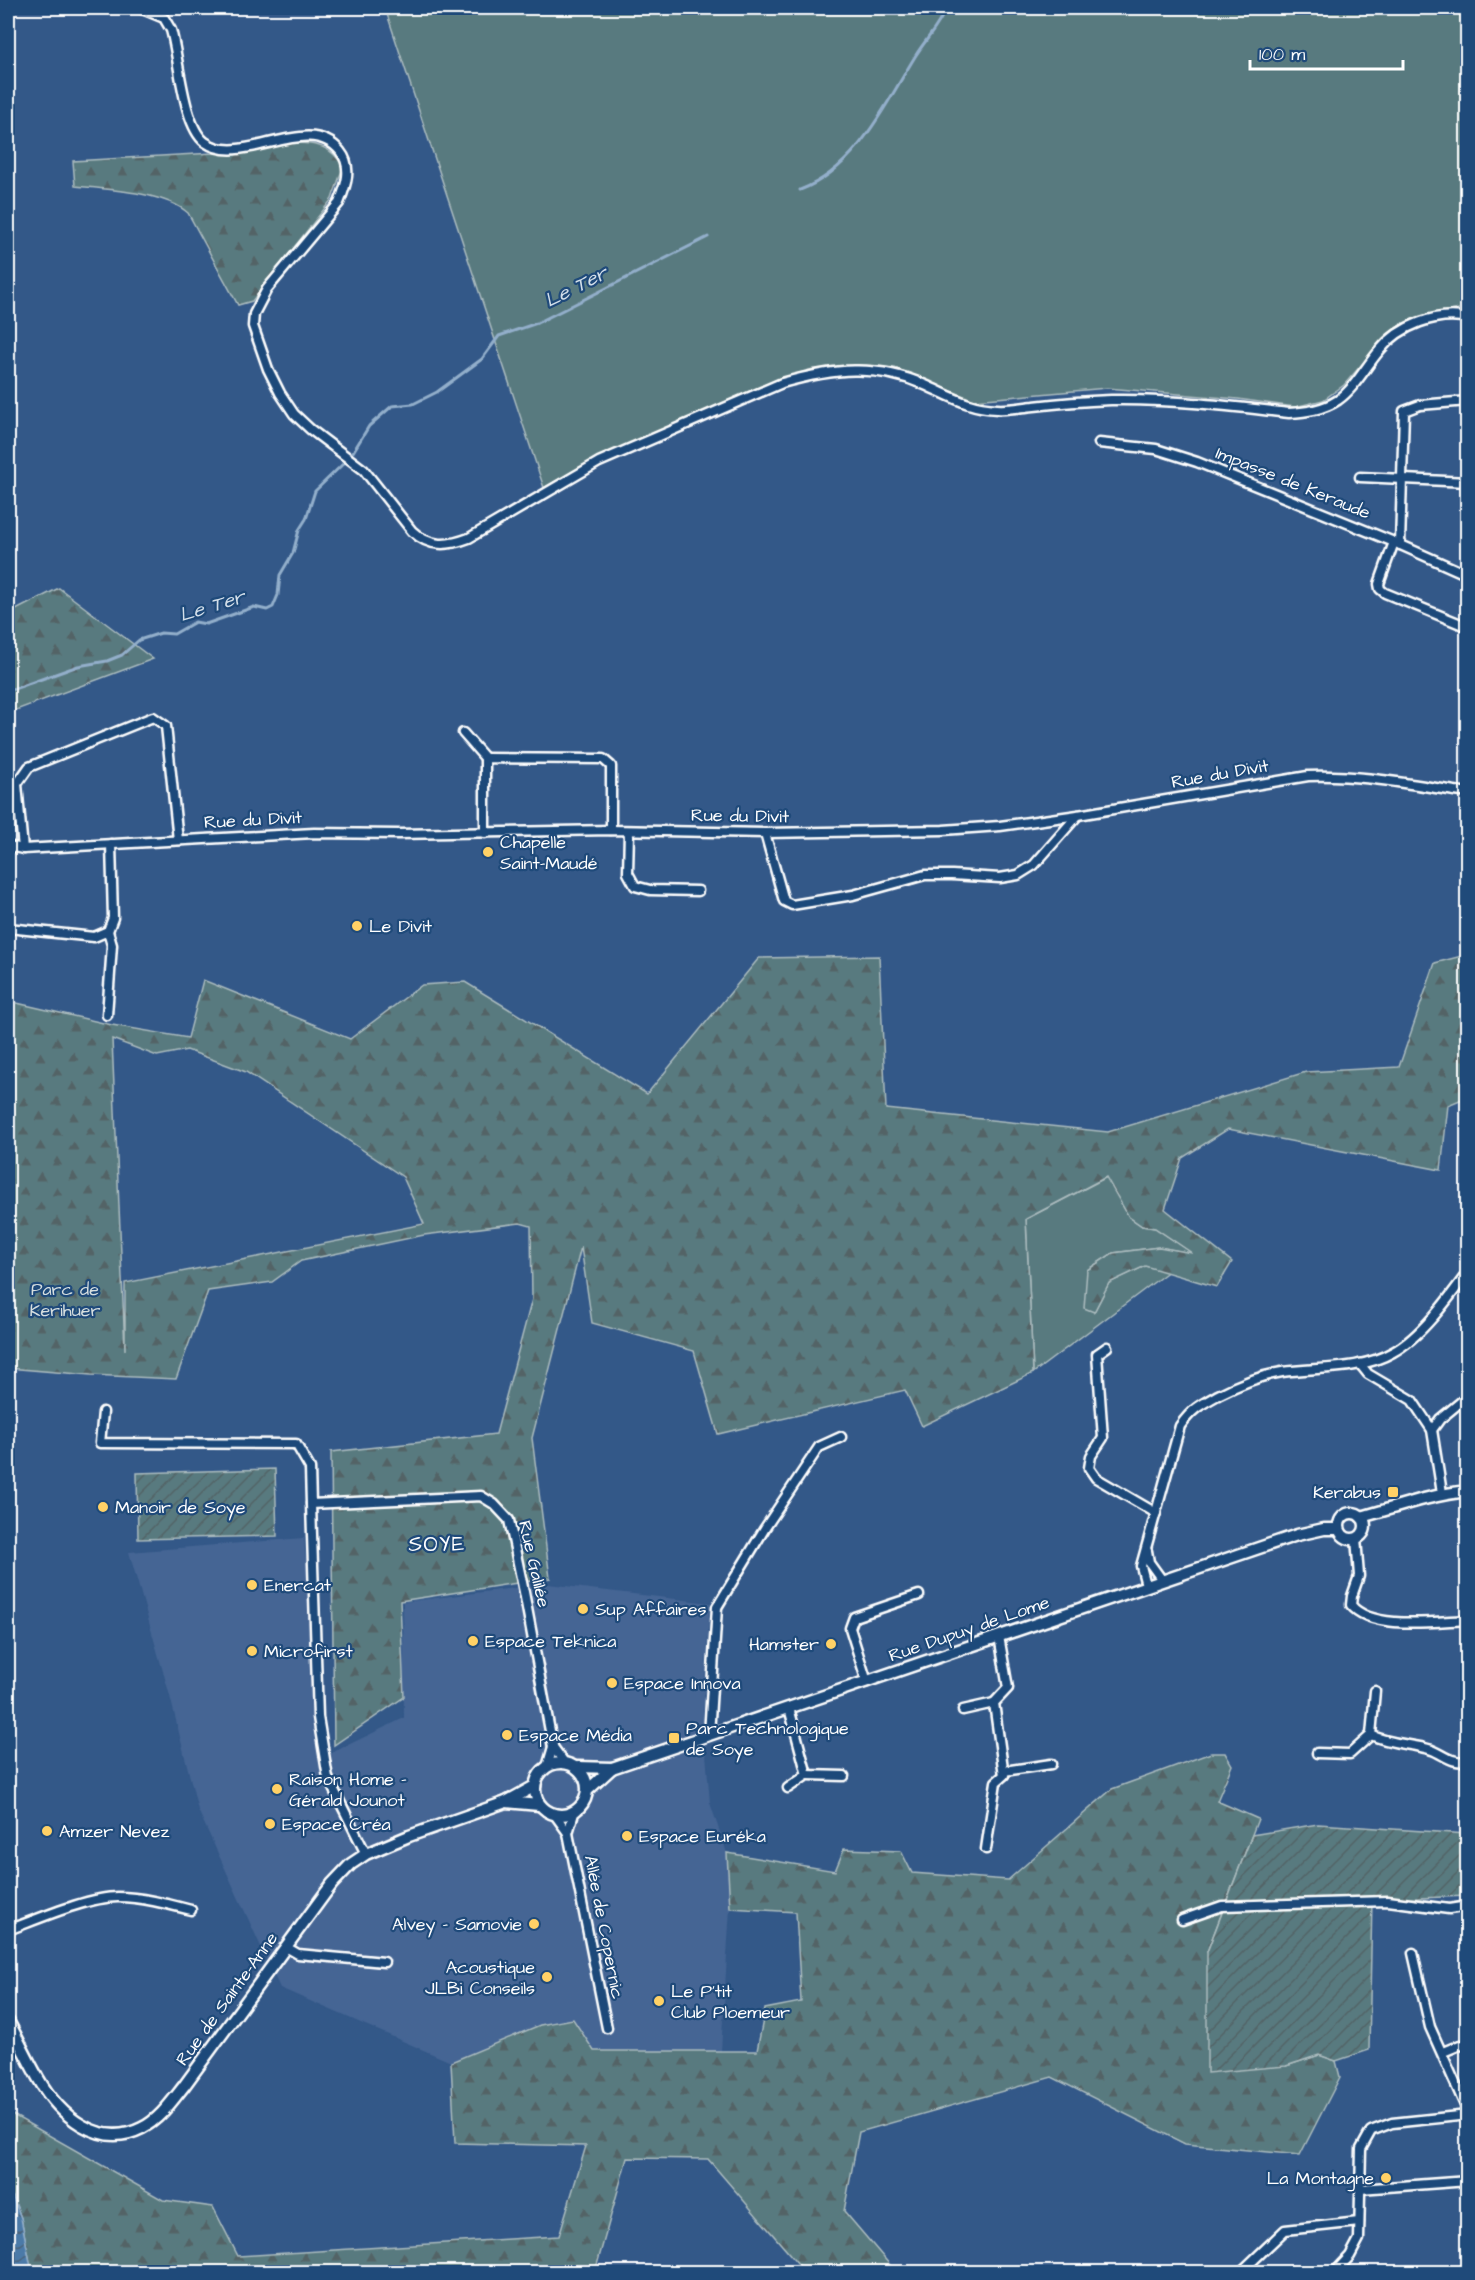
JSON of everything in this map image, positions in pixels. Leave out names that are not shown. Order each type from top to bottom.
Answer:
[{"type":"street","points":[[140,8],[164,18],[171,30],[188,114],[196,133],[206,143],[228,149],[305,136],[330,141],[343,155],[347,163],[346,186],[339,203],[267,289],[254,314],[253,326],[268,369],[294,414],[364,470],[412,531],[427,542],[452,544],[469,538],[599,462],[782,383],[813,374],[841,370],[899,375],[926,385],[950,398],[979,408],[999,410],[1111,400],[1179,401],[1289,413],[1303,412],[1326,406],[1347,392],[1382,348],[1402,332],[1418,323],[1438,318],[1467,318]]},
{"type":"street","points":[[1467,401],[1420,405],[1404,411],[1397,544],[1379,584],[1380,589],[1385,593],[1467,627]]},
{"type":"street","name":"Impasse de Keraude","points":[[1099,443],[1156,449],[1197,462],[1397,544],[1467,576]]},
{"type":"street","points":[[1360,477],[1467,482]]},
{"type":"street","points":[[23,849],[17,784],[29,767],[153,717],[166,726],[178,840]]},
{"type":"street","points":[[463,733],[485,758],[485,833]]},
{"type":"street","points":[[485,758],[606,760],[611,766],[611,830]]},
{"type":"street","name":"Rue du Divit","points":[[8,846],[23,849],[314,833],[611,830],[765,833],[943,830],[1000,826],[1078,815],[1308,776],[1361,776],[1467,793]]},
{"type":"street","points":[[765,833],[784,901],[792,905],[853,895],[925,875],[1000,878],[1018,875],[1034,865],[1078,815]]},
{"type":"street","points":[[629,831],[628,873],[635,886],[650,890],[698,891]]},
{"type":"street","points":[[107,1015],[112,945],[108,932],[113,918],[111,844]]},
{"type":"street","points":[[8,928],[93,938],[108,932]]},
{"type":"street","points":[[1146,1585],[1141,1566],[1180,1426],[1192,1409],[1242,1382],[1281,1372],[1360,1364],[1394,1352],[1410,1340],[1454,1292],[1467,1272]]},
{"type":"street","points":[[1107,1347],[1097,1354],[1103,1438],[1091,1456],[1089,1468],[1096,1478],[1156,1514]]},
{"type":"street","points":[[1360,1364],[1368,1374],[1412,1400],[1432,1431],[1442,1493]]},
{"type":"street","points":[[1432,1431],[1440,1419],[1467,1396]]},
{"type":"street","points":[[103,1412],[100,1443],[296,1444],[310,1468],[318,1717],[328,1778],[366,1854]]},
{"type":"street","points":[[709,1734],[717,1607],[765,1528],[819,1447],[840,1437]]},
{"type":"street","name":"Rue Dupuy de Lome","points":[[578,1767],[612,1768],[1297,1535],[1324,1529],[1339,1529],[1340,1521],[1346,1515],[1354,1513],[1361,1517],[1442,1493],[1467,1491]]},
{"type":"street","name":"Rue Galilée","points":[[311,1504],[481,1496],[494,1504],[509,1520],[553,1747],[564,1762]]},
{"type":"street","points":[[1361,1517],[1364,1529],[1356,1538],[1359,1576],[1351,1605],[1361,1615],[1381,1620],[1411,1622],[1467,1620]]},
{"type":"street","points":[[1339,1529],[1347,1538],[1356,1538]]},
{"type":"street","points":[[1147,1548],[1149,1562],[1162,1580]]},
{"type":"street","points":[[867,1682],[850,1628],[854,1617],[919,1595]]},
{"type":"street","points":[[963,1710],[994,1703],[1008,1688],[999,1636]]},
{"type":"street","points":[[1317,1753],[1350,1754],[1371,1735],[1375,1691]]},
{"type":"street","points":[[986,1849],[996,1782],[1005,1776],[994,1703]]},
{"type":"street","points":[[789,1708],[807,1775]]},
{"type":"street","points":[[1371,1735],[1387,1742],[1433,1750],[1450,1761],[1467,1761]]},
{"type":"street","name":"Rue Galilée","points":[[547,1767],[553,1747]]},
{"type":"street","points":[[564,1762],[578,1767],[585,1776],[589,1789],[585,1802],[574,1813],[555,1815],[539,1805],[535,1786],[541,1772],[547,1767],[564,1762]]},
{"type":"street","points":[[1004,1771],[1051,1764]]},
{"type":"street","name":"Rue Dupuy de Lome","points":[[589,1789],[612,1768]]},
{"type":"street","points":[[788,1788],[807,1775],[844,1776]]},
{"type":"street","name":"Rue de Sainte-Anne","points":[[8,2021],[39,2080],[56,2103],[71,2118],[107,2136],[123,2136],[144,2127],[164,2111],[332,1884],[351,1864],[366,1854],[409,1836],[506,1802],[535,1786]]},
{"type":"street","name":"Rue de Sainte-Anne","points":[[506,1802],[539,1805]]},
{"type":"street","name":"Allée de Copernic","points":[[568,1833],[574,1813]]},
{"type":"street","name":"Allée de Copernic","points":[[555,1815],[568,1833],[607,2028]]},
{"type":"street","points":[[8,1930],[100,1899],[120,1897],[191,1910]]},
{"type":"street","points":[[1182,1920],[1222,1906],[1388,1901],[1449,1909],[1467,1906]]},
{"type":"street","points":[[286,1947],[298,1954],[384,1962]]},
{"type":"street","points":[[1335,2272],[1350,2256],[1359,2239],[1361,2149],[1371,2131],[1392,2123],[1467,2114],[1443,2052],[1430,2027],[1413,1953]]},
{"type":"street","points":[[1443,2052],[1460,2045],[1467,2046]]},
{"type":"street","points":[[1360,2189],[1467,2181]]},
{"type":"street","points":[[1241,2272],[1285,2230],[1359,2222]]},
{"type":"shaded area","name":"Parc Technologique de Soye","points":[[304,1538],[323,1757],[404,1718],[403,1602],[548,1584],[710,1603],[703,1717],[710,1803],[727,1853],[730,1908],[721,2051],[594,2051],[540,2025],[451,2062],[280,1988],[198,1810],[170,1696],[129,1552]]},
{"type":"green space","points":[[385,8],[1467,8],[1468,259],[1463,308],[1417,319],[1386,336],[1344,385],[1323,400],[1295,407],[1238,399],[1107,388],[974,400],[895,368],[876,366],[813,369],[782,378],[596,458],[544,488]]},
{"type":"green space","points":[[294,143],[323,147],[339,160],[343,167],[332,199],[252,301],[238,305],[188,213],[165,200],[150,196],[75,186],[73,161],[214,153]]},
{"type":"green space","points":[[59,588],[153,659],[8,713],[8,614]]},
{"type":"green space","name":"Parc de Kerihuer","points":[[1467,913],[1467,1097],[1448,1105],[1441,1170],[1228,1129],[1182,1158],[1165,1209],[1232,1262],[1217,1287],[1145,1266],[1109,1283],[1094,1312],[1084,1308],[1087,1270],[1113,1253],[1159,1247],[1192,1253],[1155,1228],[1142,1226],[1129,1217],[1106,1177],[1026,1219],[1033,1373],[922,1426],[905,1390],[718,1434],[694,1351],[592,1323],[581,1247],[532,1438],[550,1578],[400,1601],[404,1697],[334,1745],[331,1452],[496,1434],[532,1299],[531,1226],[520,1223],[424,1235],[301,1261],[272,1282],[208,1291],[176,1379],[8,1368],[8,1001],[112,1025],[188,1038],[203,980],[350,1039],[422,985],[465,982],[647,1094],[759,958],[879,956],[886,1109],[1108,1132],[1306,1072],[1399,1067],[1435,963],[1462,956]],"holes":[[[112,1039],[157,1056],[187,1050],[246,1072],[403,1177],[424,1224],[125,1283],[125,1350]]]},
{"type":"green space","points":[[1107,1177],[1129,1217],[1142,1226],[1155,1228],[1194,1254],[1159,1247],[1113,1253],[1087,1270],[1094,1312],[1109,1283],[1145,1266],[1169,1271],[1033,1373],[1026,1219]]},
{"type":"green space","points":[[275,1469],[277,1536],[138,1539],[137,1473]]},
{"type":"green space","points":[[1211,1753],[1225,1753],[1232,1765],[1217,1801],[1258,1819],[1207,1952],[1286,2066],[1319,2055],[1336,2061],[1340,2077],[1300,2155],[1185,2144],[1052,2077],[859,2132],[844,2211],[896,2272],[805,2272],[708,2159],[627,2158],[595,2272],[32,2272],[21,2218],[8,2185],[8,2112],[163,2200],[213,2207],[238,2256],[559,2236],[586,2146],[455,2143],[451,2062],[540,2025],[573,2019],[594,2051],[757,2051],[765,2009],[801,2002],[796,1912],[730,1908],[727,1853],[835,1871],[844,1849],[901,1851],[912,1873],[1008,1880],[1112,1789]]},
{"type":"green space","points":[[1318,1824],[1467,1834],[1467,1896],[1372,1900],[1369,2050],[1336,2061],[1319,2055],[1286,2066],[1207,2073],[1207,1952],[1252,1835]]},
{"type":"water","points":[[8,2185],[21,2218],[32,2272],[8,2272]]},
{"type":"waterway","name":"Le Ter","points":[[800,190],[820,180],[854,150],[881,113],[946,8]]},
{"type":"waterway","name":"Le Ter","points":[[353,452],[369,426],[392,406],[413,404],[437,392],[482,359],[499,336],[537,323],[708,237]]},
{"type":"waterway","name":"Le Ter","points":[[8,691],[78,666],[107,661],[122,655],[139,640],[161,633],[174,634],[195,622],[206,624],[254,607],[267,610],[273,607],[278,595],[280,575],[293,553],[299,530],[306,519],[315,491],[345,462]]},
{"type":"place","name":"Chapelle Saint-Maudé","points":[[488,852]]},
{"type":"place","name":"Le Divit","points":[[357,926]]},
{"type":"place","name":"Kerabus","points":[[1393,1492]]},
{"type":"place","name":"Manoir de Soye","points":[[103,1507]]},
{"type":"place","name":"Enercat","points":[[252,1585]]},
{"type":"place","name":"Sup Affaires","points":[[583,1609]]},
{"type":"place","name":"Espace Teknica","points":[[473,1641]]},
{"type":"place","name":"Hamster","points":[[831,1644]]},
{"type":"place","name":"Microfirst","points":[[252,1651]]},
{"type":"place","name":"Espace Innova","points":[[612,1683]]},
{"type":"place","name":"Espace Média","points":[[507,1735]]},
{"type":"place","name":"Parc Technologique de Soye","points":[[674,1738]]},
{"type":"place","name":"Raison Home - Gérald Jounot","points":[[277,1789]]},
{"type":"place","name":"Espace Créa","points":[[270,1824]]},
{"type":"place","name":"Amzer Nevez","points":[[47,1831]]},
{"type":"place","name":"Espace Euréka","points":[[627,1836]]},
{"type":"place","name":"Alvey - Samovie","points":[[534,1924]]},
{"type":"place","name":"Acoustique JLBi Conseils","points":[[547,1977]]},
{"type":"place","name":"Le P'tit Club Ploemeur","points":[[659,2001]]},
{"type":"place","name":"La Montagne","points":[[1386,2178]]},
{"type":"district","name":"SOYE","points":[[437,1544]]}]
